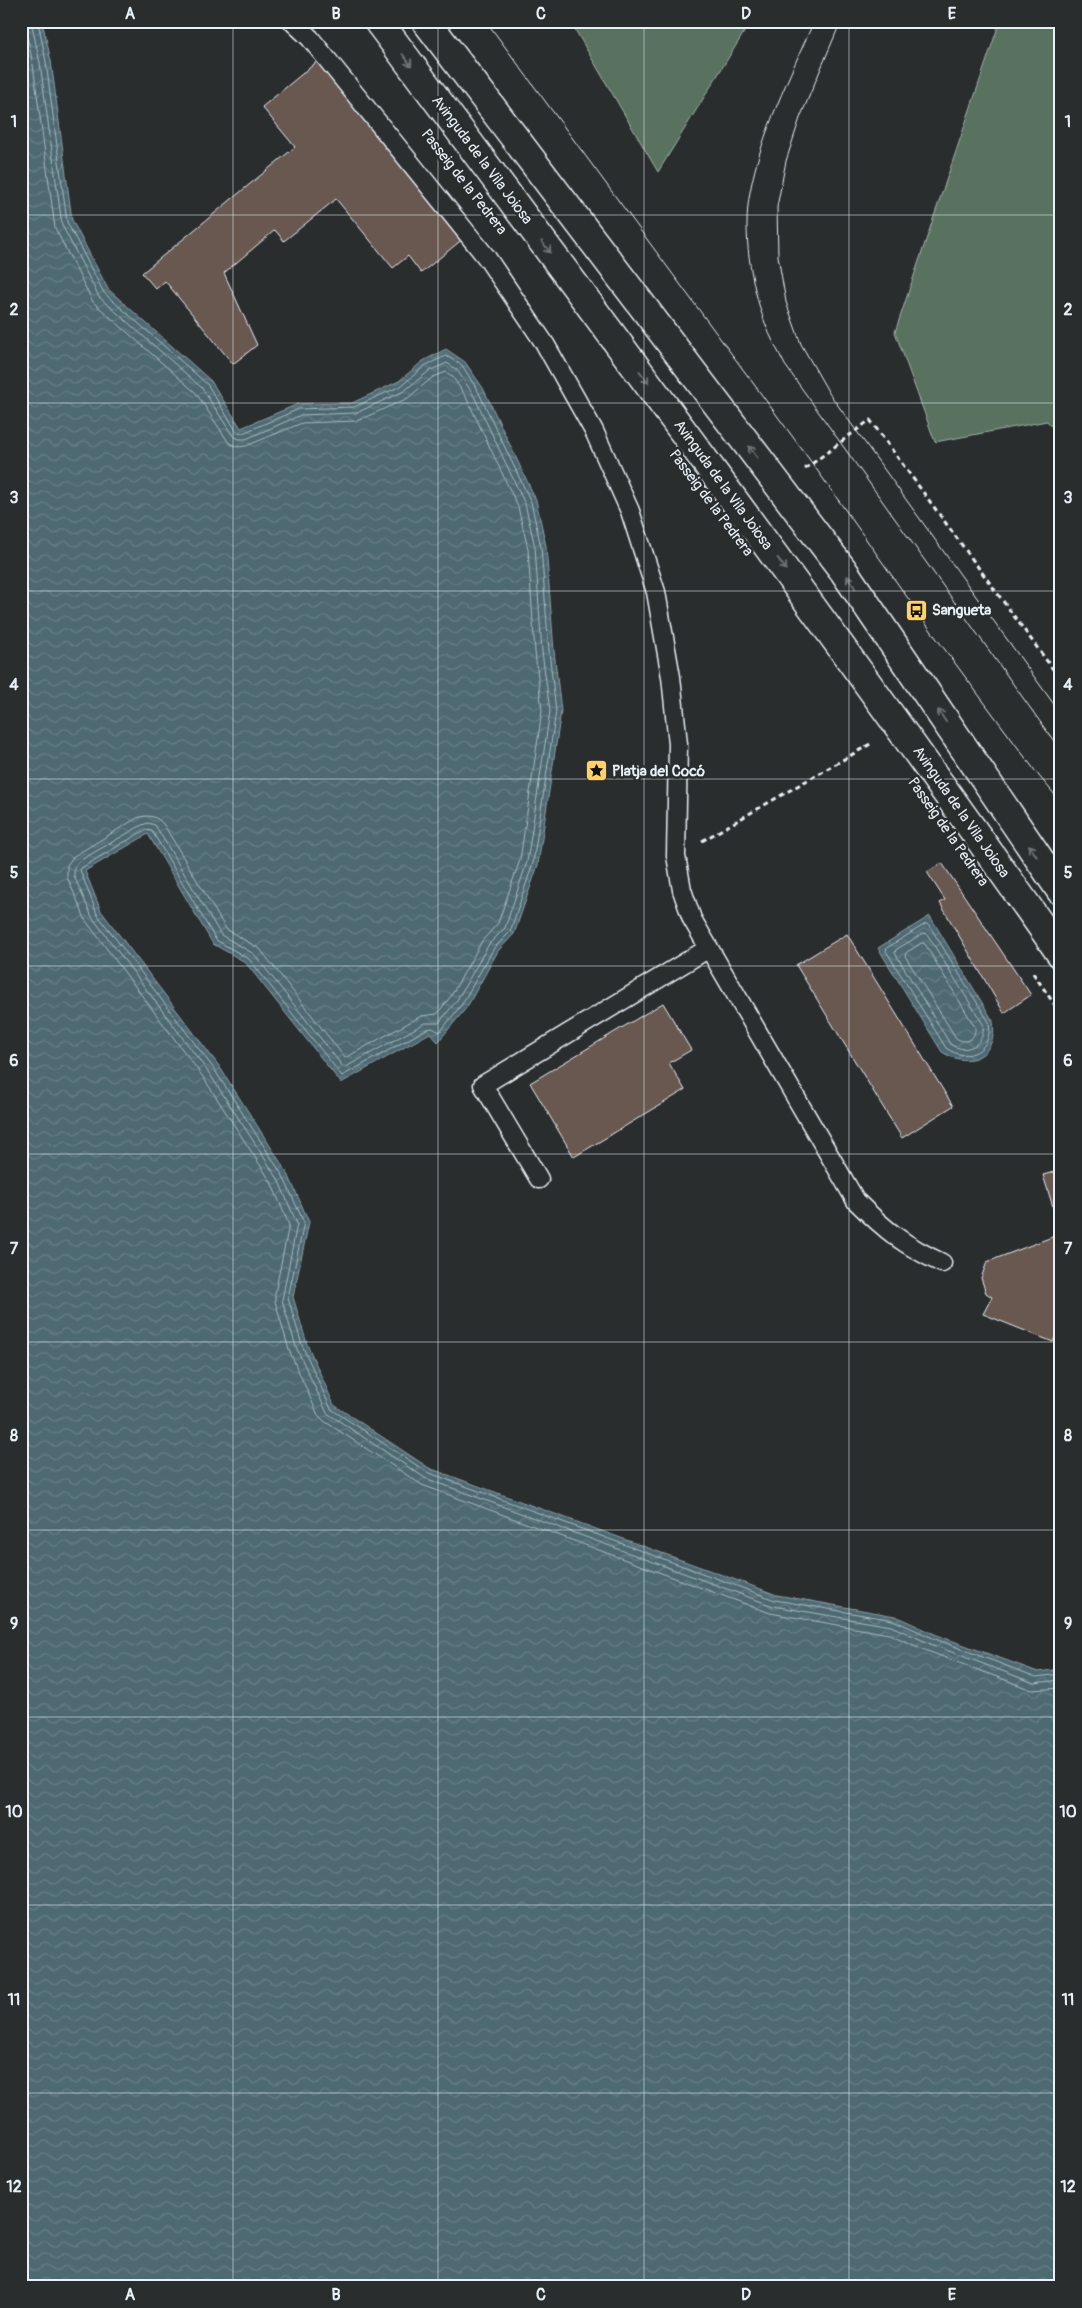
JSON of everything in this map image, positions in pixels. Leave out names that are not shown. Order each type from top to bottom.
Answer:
[{"type":"main road","name":"Avinguda de la Vila Joiosa","points":[[378,21],[725,486],[904,731],[1061,954]]},
{"type":"main road","points":[[426,21],[843,570],[1061,891]]},
{"type":"lane","points":[[292,21],[310,38],[487,258],[545,344],[594,431],[630,511],[656,592],[671,677],[678,744],[676,856],[682,890],[690,912],[856,1201],[882,1228],[913,1250],[942,1263]]},
{"type":"lane","points":[[538,1179],[483,1085],[709,948]]},
{"type":"path","points":[[802,471],[870,420],[1061,680]]},
{"type":"path","points":[[676,856],[873,742],[904,731]]},
{"type":"path","points":[[867,734],[878,750]]},
{"type":"path","points":[[1028,966],[1061,1014]]},
{"type":"green space","points":[[570,21],[751,21],[658,172]]},
{"type":"green space","points":[[1000,21],[1061,21],[1061,437],[1047,421],[935,442],[895,332]]},
{"type":"water","points":[[21,21],[42,21],[51,61],[72,220],[108,289],[211,381],[241,428],[298,404],[352,403],[399,381],[423,361],[446,349],[465,362],[483,388],[536,500],[546,546],[554,651],[561,711],[538,865],[514,934],[498,951],[467,1007],[438,1042],[430,1033],[341,1083],[245,962],[213,944],[148,834],[85,871],[101,911],[219,1066],[288,1174],[309,1222],[293,1297],[307,1344],[334,1405],[429,1468],[777,1595],[895,1616],[937,1635],[1038,1672],[1061,1669],[1061,2287],[21,2287]]},
{"type":"water","points":[[930,916],[993,1021],[991,1043],[980,1056],[972,1059],[962,1060],[942,1052],[878,948]]},
{"type":"building","points":[[319,60],[464,238],[421,273],[408,256],[393,268],[336,199],[284,241],[275,230],[224,273],[257,345],[233,364],[165,281],[156,289],[142,273],[295,147],[262,107]]},
{"type":"building","points":[[942,863],[1031,995],[1004,1013],[940,903],[945,900],[927,872]]},
{"type":"building","points":[[847,934],[953,1106],[902,1138],[796,965]]},
{"type":"building","points":[[663,1003],[691,1050],[669,1063],[685,1090],[574,1157],[530,1083]]},
{"type":"building","points":[[1061,1170],[1061,1208],[1054,1210],[1043,1175]]},
{"type":"building","points":[[1060,1234],[1061,1337],[1056,1335],[1053,1342],[983,1314],[992,1297],[986,1293],[981,1278],[987,1262]]},
{"type":"tram line","points":[[486,21],[812,463],[934,635],[1039,776],[1061,802]]},
{"type":"tram line","points":[[814,21],[769,126],[761,148],[750,192],[747,224],[749,258],[765,323],[785,365],[1061,751]]},
{"type":"tram line","points":[[841,21],[800,118],[786,161],[777,207],[778,256],[786,302],[801,344],[829,393],[1061,714]]},
{"type":"place","name":"Sangueta","points":[[916,610]]},
{"type":"place","name":"Platja del Cocó","points":[[596,771]]}]
